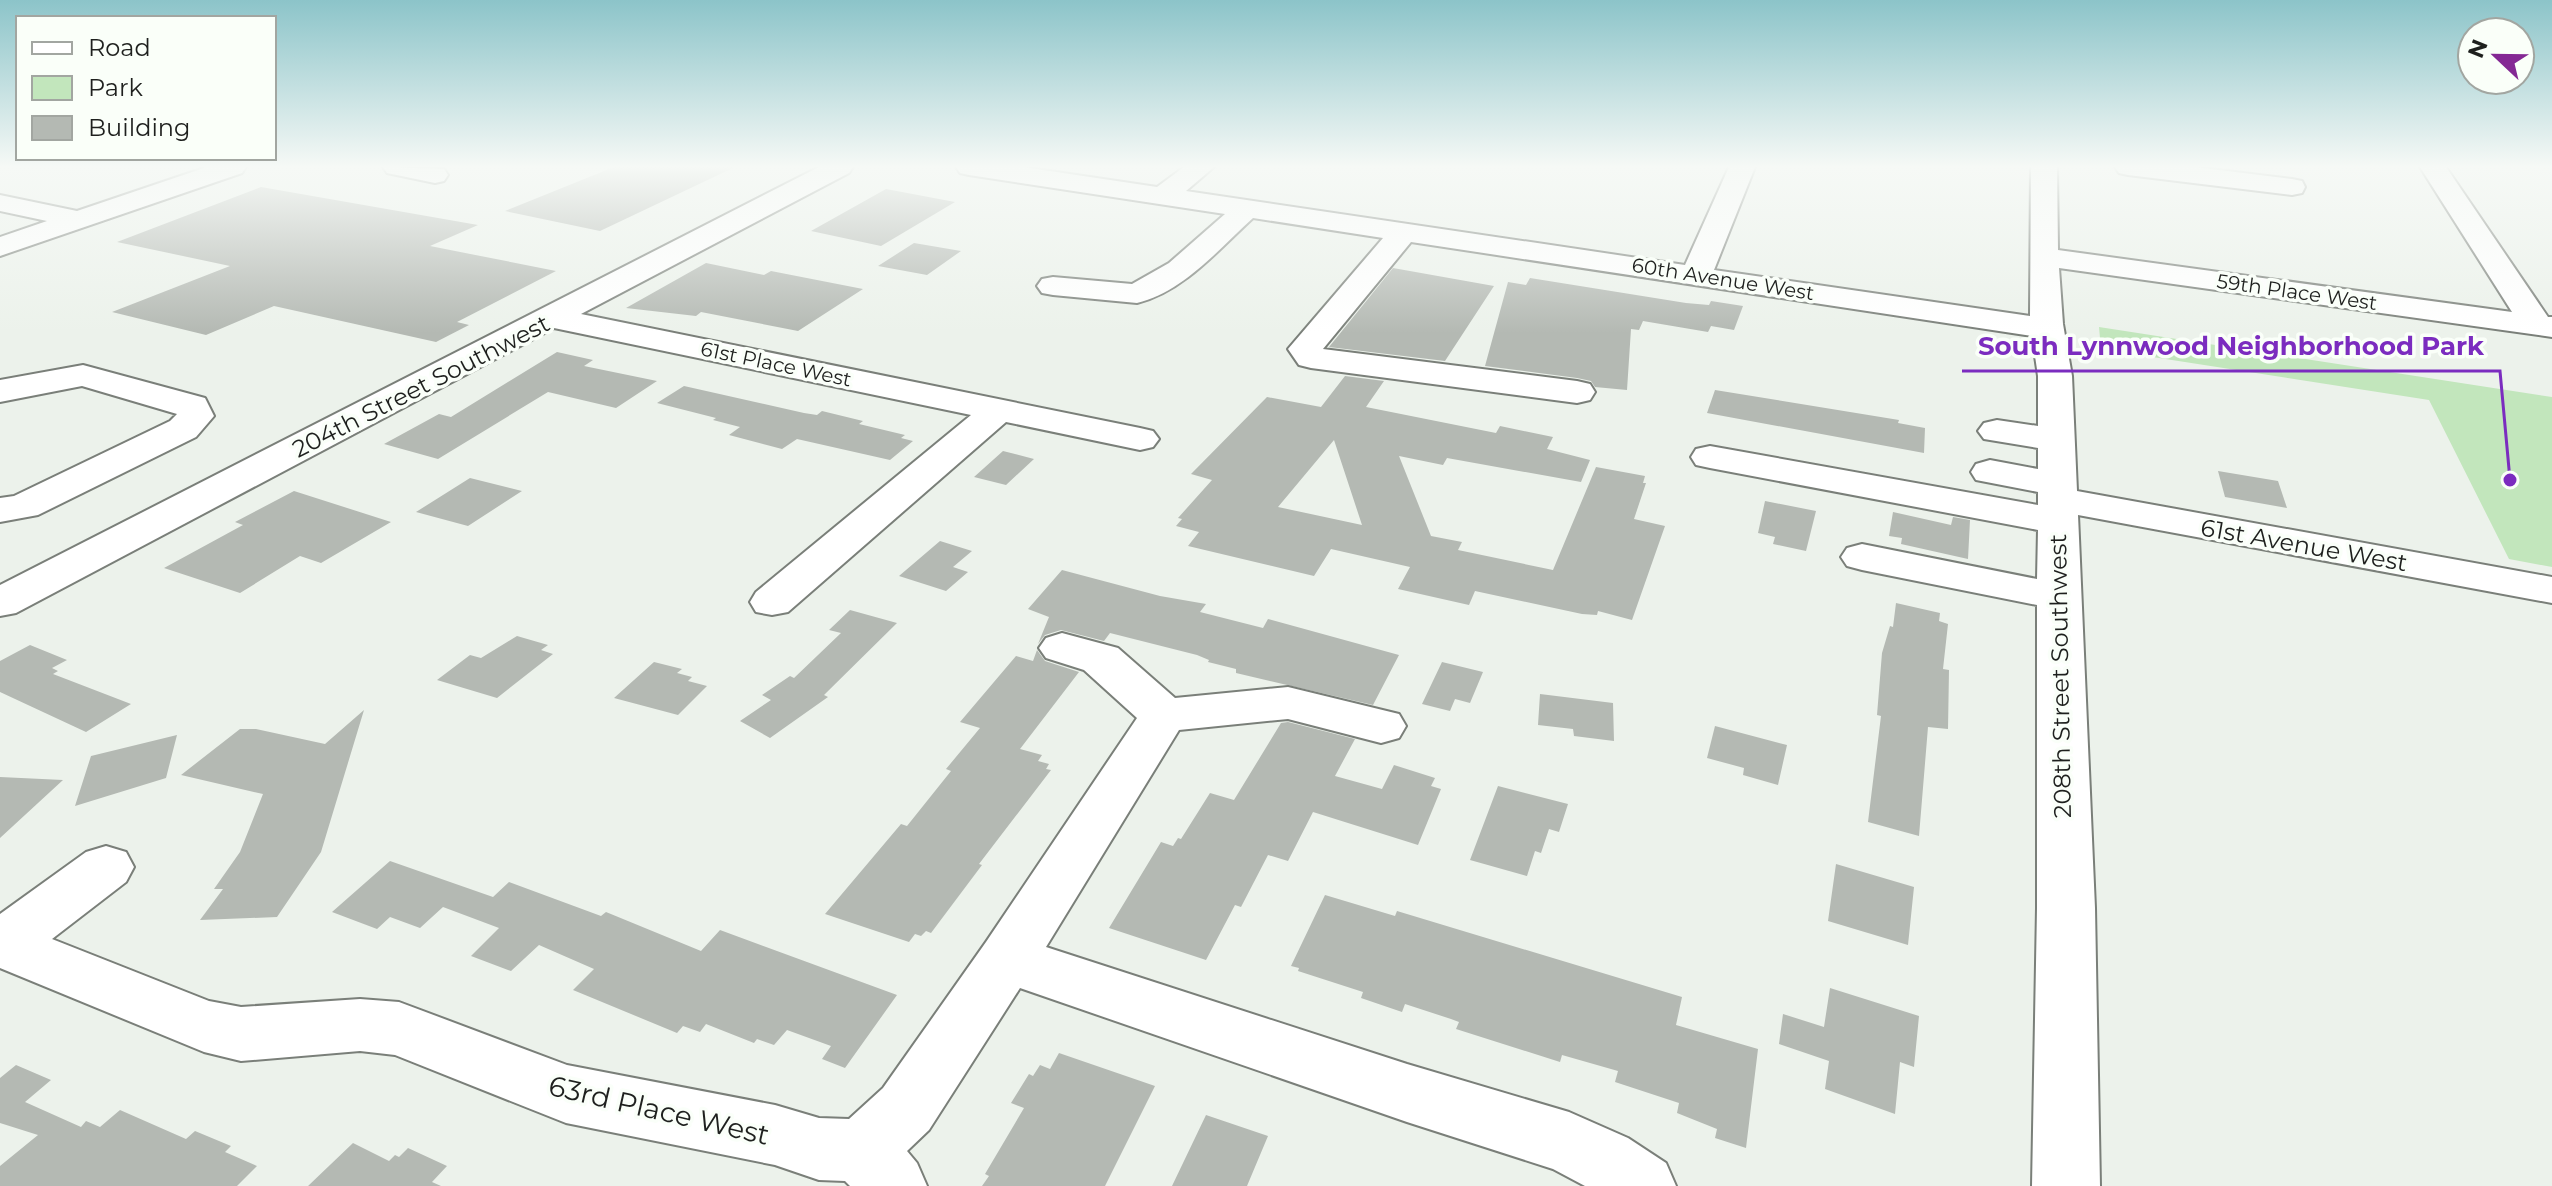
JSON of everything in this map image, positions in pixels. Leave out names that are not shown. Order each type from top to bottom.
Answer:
[{"type":"street","points":[[4,245],[72,222]]},
{"type":"street","name":"204th Street Southwest","points":[[0,603],[552,318],[632,264],[727,222]]},
{"type":"street","points":[[1053,286],[1137,294],[1180,269],[1232,222]]},
{"type":"street","points":[[1296,246],[1319,222]]},
{"type":"street","name":"60th Avenue West","points":[[1343,222],[2048,329]]},
{"type":"street","points":[[1696,275],[1718,222]]},
{"type":"street","name":"208th Street Southwest","points":[[2043,222],[2048,344],[2055,376],[2066,908],[2066,1186]]},
{"type":"street","points":[[2472,222],[2544,326]]},
{"type":"street","points":[[1404,232],[1305,349],[1311,358],[1577,392]]},
{"type":"street","points":[[4,245],[59,253]]},
{"type":"street","points":[[1542,252],[1529,272],[1641,289]]},
{"type":"street","name":"59th Place West","points":[[2043,257],[2544,326]]},
{"type":"street","name":"61st Place West","points":[[552,318],[1140,439]]},
{"type":"street","points":[[411,364],[448,372]]},
{"type":"street","points":[[0,391],[83,375],[192,406],[196,416],[183,429],[24,506],[0,510]]},
{"type":"street","points":[[772,602],[999,410]]},
{"type":"street","points":[[1997,431],[2056,486]]},
{"type":"street","points":[[1710,457],[2056,486]]},
{"type":"street","points":[[1990,472],[2056,486]]},
{"type":"street","name":"61st Avenue West","points":[[2056,486],[2552,590]]},
{"type":"street","points":[[1862,557],[2058,596]]},
{"type":"street","points":[[1062,648],[1101,659],[1164,715],[1288,703],[1381,726]]},
{"type":"street","points":[[878,1168],[906,1109],[1164,715]]},
{"type":"street","name":"63rd Place West","points":[[1,943],[106,867]]},
{"type":"street","name":"63rd Place West","points":[[1,943],[216,1029],[241,1034],[360,1025],[399,1029],[566,1094],[775,1135],[878,1168]]},
{"type":"street","points":[[1007,959],[1407,1093],[1569,1143],[1604,1160],[1642,1186]]},
{"type":"green space","points":[[2099,327],[2552,397],[2552,567],[2509,559],[2429,400],[2101,349]]},
{"type":"building","points":[[168,222],[463,222],[478,225],[430,246],[556,271],[457,322],[469,325],[436,342],[274,306],[206,335],[112,312],[230,266],[117,242]]},
{"type":"building","points":[[559,222],[618,222],[600,231]]},
{"type":"building","points":[[826,222],[921,222],[881,246],[811,231]]},
{"type":"building","points":[[914,243],[961,251],[927,275],[878,266]]},
{"type":"building","points":[[706,263],[764,275],[771,271],[863,289],[798,331],[701,312],[696,316],[626,308]]},
{"type":"building","points":[[1393,268],[1494,286],[1445,361],[1329,347]]},
{"type":"building","points":[[1530,278],[1686,303],[1709,305],[1711,301],[1743,306],[1734,330],[1711,326],[1708,332],[1643,321],[1639,330],[1631,329],[1627,390],[1595,387],[1591,381],[1577,378],[1485,366],[1508,282],[1526,285]]},
{"type":"building","points":[[557,352],[593,360],[584,366],[657,381],[616,408],[548,392],[438,459],[384,444],[439,414],[451,417]]},
{"type":"building","points":[[1345,376],[1384,381],[1366,407],[1496,433],[1500,426],[1553,437],[1547,449],[1590,460],[1581,482],[1447,458],[1443,465],[1399,456],[1431,536],[1462,542],[1458,550],[1553,570],[1596,467],[1645,476],[1643,483],[1646,483],[1634,519],[1665,526],[1632,620],[1598,611],[1597,615],[1582,614],[1475,591],[1469,605],[1398,589],[1410,567],[1331,549],[1314,576],[1188,546],[1199,532],[1176,526],[1182,519],[1178,518],[1212,480],[1191,474],[1267,397],[1321,407]],"holes":[[[1334,440],[1362,525],[1278,507]]]},
{"type":"building","points":[[684,386],[804,413],[817,415],[822,411],[863,421],[859,424],[905,435],[901,438],[913,441],[890,460],[797,439],[782,449],[729,435],[740,427],[713,420],[716,418],[657,403]]},
{"type":"building","points":[[1715,390],[1899,420],[1898,423],[1925,428],[1924,453],[1707,413]]},
{"type":"building","points":[[1003,451],[1034,459],[1006,485],[974,477]]},
{"type":"building","points":[[2218,471],[2278,481],[2287,508],[2225,497]]},
{"type":"building","points":[[470,478],[522,491],[468,526],[416,512]]},
{"type":"building","points":[[294,491],[391,522],[321,563],[300,556],[240,593],[164,568],[243,525],[235,522]]},
{"type":"building","points":[[1765,501],[1816,511],[1806,551],[1773,544],[1775,537],[1758,533]]},
{"type":"building","points":[[1893,512],[1951,525],[1953,517],[1970,520],[1968,559],[1901,544],[1902,538],[1889,536]]},
{"type":"building","points":[[940,541],[972,551],[953,567],[968,572],[946,591],[899,576]]},
{"type":"building","points":[[1062,570],[1160,596],[1206,604],[1200,612],[1263,628],[1268,619],[1399,655],[1373,705],[1236,673],[1236,669],[1208,662],[1197,655],[1110,633],[1104,641],[1061,630],[1045,635],[1038,644],[1049,617],[1028,609]]},
{"type":"building","points":[[1896,603],[1940,613],[1939,621],[1948,624],[1943,669],[1949,670],[1948,729],[1928,727],[1919,836],[1868,822],[1881,716],[1877,715],[1882,653],[1890,626],[1893,627]]},
{"type":"building","points":[[850,610],[897,623],[824,695],[828,697],[770,738],[740,721],[771,700],[762,695],[790,676],[794,678],[841,633],[829,630]]},
{"type":"building","points":[[517,636],[548,645],[541,650],[553,654],[497,698],[437,680],[470,655],[481,658]]},
{"type":"building","points":[[30,645],[67,660],[52,668],[58,671],[53,674],[131,704],[86,732],[0,692],[0,661]]},
{"type":"building","points":[[1037,650],[1045,661],[1079,672],[1020,749],[1042,755],[1038,761],[1049,764],[1046,769],[1051,770],[931,933],[915,934],[909,942],[825,914],[901,824],[907,826],[951,771],[946,769],[980,728],[960,722],[1016,656],[1033,661]]},
{"type":"building","points":[[654,662],[682,669],[677,673],[692,677],[688,681],[707,686],[678,715],[614,698]]},
{"type":"building","points":[[1442,662],[1483,672],[1470,703],[1455,699],[1450,711],[1422,704]]},
{"type":"building","points":[[1540,694],[1613,703],[1614,741],[1574,736],[1573,729],[1538,725]]},
{"type":"building","points":[[364,710],[321,852],[277,917],[200,920],[223,889],[214,889],[240,852],[263,794],[181,775],[240,729],[256,729],[325,744]]},
{"type":"building","points":[[1288,722],[1355,739],[1335,776],[1382,789],[1394,765],[1435,778],[1431,786],[1441,789],[1418,845],[1313,812],[1288,861],[1268,855],[1241,907],[1235,905],[1206,960],[1109,928],[1161,842],[1173,846],[1178,838],[1181,839],[1210,793],[1234,800],[1281,723]]},
{"type":"building","points":[[1715,726],[1787,745],[1778,785],[1743,775],[1744,768],[1707,758]]},
{"type":"building","points":[[177,735],[166,778],[75,806],[91,756]]},
{"type":"building","points":[[0,777],[63,780],[0,838]]},
{"type":"building","points":[[1498,786],[1568,804],[1559,832],[1549,829],[1541,853],[1535,851],[1527,876],[1470,860]]},
{"type":"building","points":[[390,861],[493,897],[509,882],[601,916],[606,912],[701,951],[720,930],[897,995],[845,1068],[822,1059],[831,1046],[787,1030],[774,1045],[757,1039],[754,1043],[706,1024],[700,1032],[683,1026],[677,1033],[573,990],[594,969],[539,945],[511,971],[471,956],[499,928],[443,907],[420,928],[390,917],[377,929],[332,912]]},
{"type":"building","points":[[1836,864],[1914,887],[1908,945],[1828,921]]},
{"type":"building","points":[[1325,895],[1395,916],[1397,911],[1682,997],[1676,1025],[1758,1049],[1746,1148],[1715,1138],[1717,1129],[1677,1113],[1679,1103],[1615,1082],[1618,1071],[1562,1055],[1560,1062],[1456,1029],[1459,1022],[1451,1019],[1405,1004],[1402,1012],[1361,998],[1363,992],[1298,971],[1299,968],[1291,966]]},
{"type":"building","points":[[1830,988],[1919,1016],[1914,1067],[1900,1062],[1895,1114],[1825,1089],[1829,1061],[1779,1044],[1783,1014],[1824,1027]]},
{"type":"building","points":[[1059,1053],[1155,1086],[1105,1186],[982,1186],[989,1176],[985,1174],[1024,1108],[1011,1103],[1029,1074],[1033,1076],[1040,1065],[1050,1069]]},
{"type":"building","points":[[16,1065],[51,1080],[25,1102],[81,1127],[86,1121],[100,1127],[120,1110],[186,1139],[195,1131],[231,1146],[225,1152],[257,1166],[237,1186],[0,1186],[0,1166],[38,1135],[0,1123],[0,1078]]},
{"type":"building","points":[[1206,1115],[1268,1136],[1247,1186],[1172,1186]]},
{"type":"building","points":[[353,1143],[389,1161],[408,1148],[447,1166],[432,1182],[441,1186],[308,1186]]},
{"type":"place","name":"South Lynnwood Neighborhood Park","points":[[2510,480]]}]
